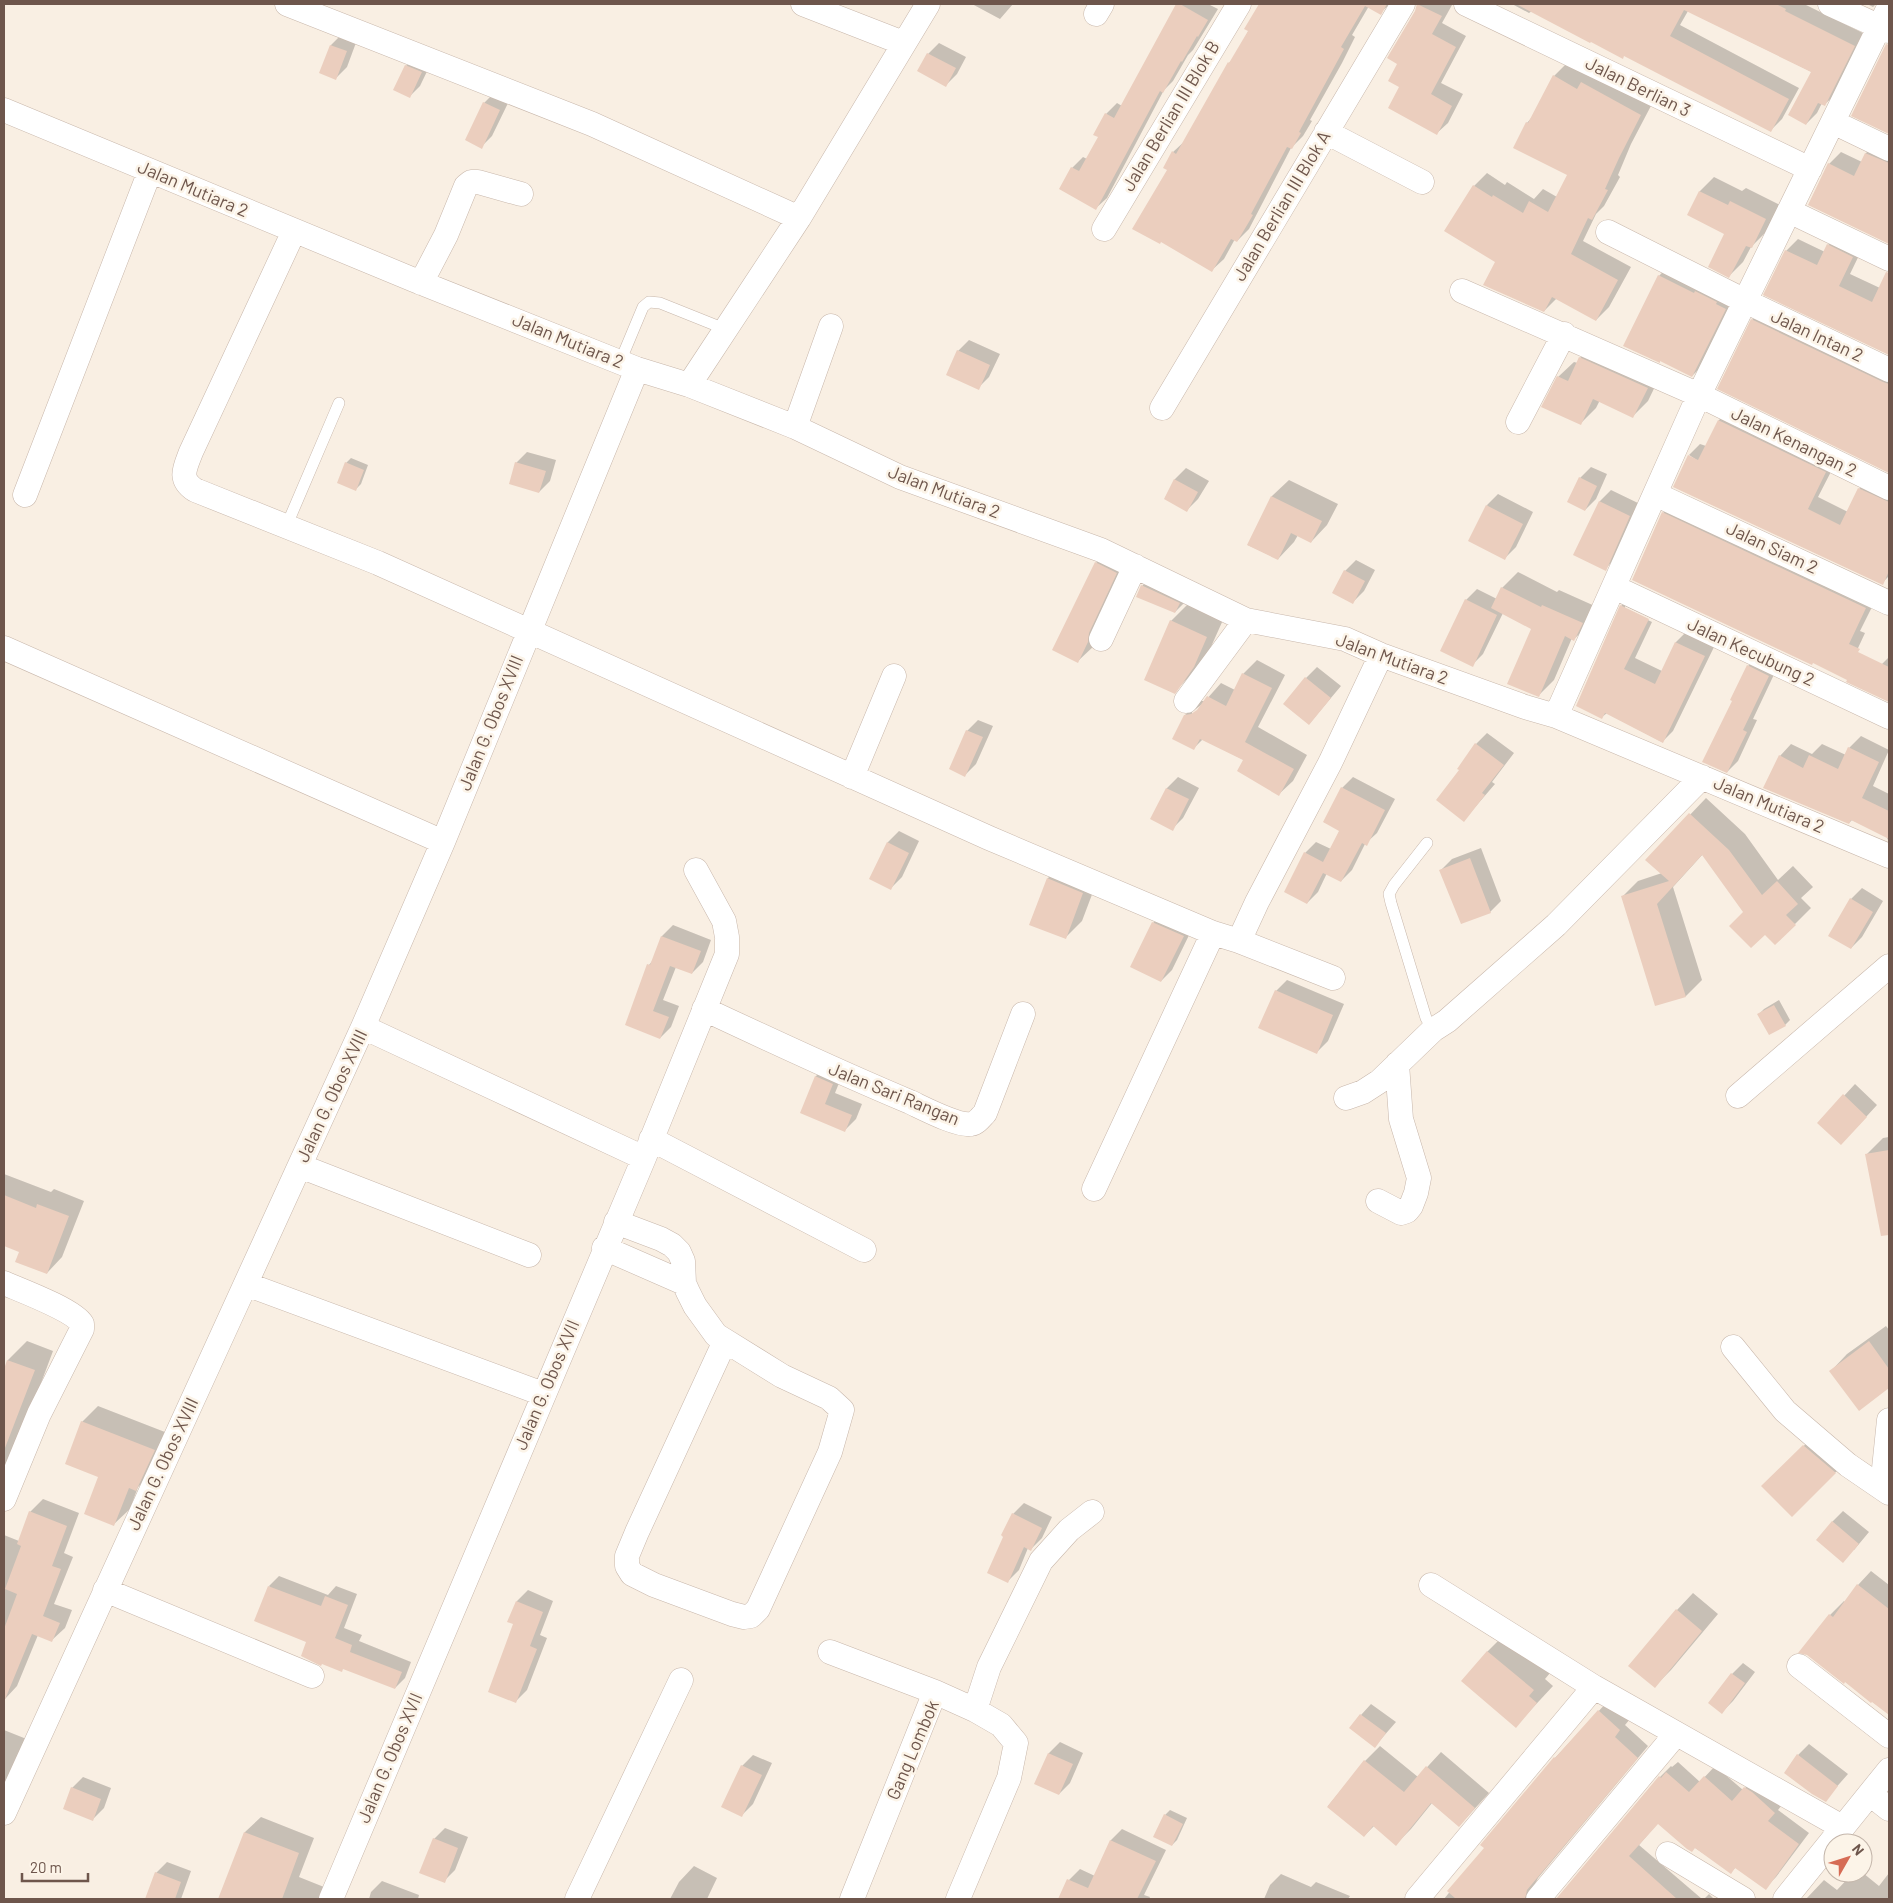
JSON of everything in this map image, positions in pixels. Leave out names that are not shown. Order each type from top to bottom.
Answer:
[{"type":"street","points":[[287,4],[592,124],[799,218]]},
{"type":"street","points":[[803,4],[904,43]]},
{"type":"street","points":[[689,385],[799,218],[928,4]]},
{"type":"street","name":"Jalan Berlian III Blok B","points":[[1104,229],[1239,4]]},
{"type":"street","name":"Jalan Berlian III Blok A","points":[[1162,408],[1403,4]]},
{"type":"street","name":"Jalan Berlian 3","points":[[1466,4],[1810,169]]},
{"type":"street","points":[[1556,716],[1699,396],[1833,122],[1886,21],[1830,4]]},
{"type":"street","name":"Jalan Mutiara 2","points":[[4,110],[421,283],[628,365],[689,385],[795,427],[900,477],[1101,550],[1246,620],[1345,639],[1381,655],[1525,707],[1556,716],[1889,856]]},
{"type":"street","points":[[1833,122],[1889,149]]},
{"type":"street","points":[[1326,132],[1422,182]]},
{"type":"street","points":[[25,495],[150,171]]},
{"type":"street","points":[[421,283],[446,235],[466,186],[471,182],[478,182],[521,194]]},
{"type":"street","points":[[1789,212],[1889,259]]},
{"type":"street","points":[[294,231],[191,452],[185,467],[184,479],[186,485],[378,563],[989,838],[1213,933],[1239,941],[1333,978]]},
{"type":"street","name":"Jalan Intan 2","points":[[1608,232],[1745,301],[1889,370]]},
{"type":"street","name":"Jalan Kenangan 2","points":[[1462,290],[1699,396],[1889,488]]},
{"type":"street","points":[[795,427],[831,326]]},
{"type":"street","points":[[1518,422],[1564,334]]},
{"type":"street","name":"Jalan G. Obos XVIII","points":[[4,1813],[363,1027],[443,842],[529,632],[628,365]]},
{"type":"street","name":"Jalan Siam 2","points":[[1655,494],[1889,603]]},
{"type":"street","points":[[1101,639],[1135,566]]},
{"type":"street","name":"Jalan Kecubung 2","points":[[1614,587],[1889,717]]},
{"type":"street","points":[[1186,701],[1246,620]]},
{"type":"street","points":[[4,648],[443,842]]},
{"type":"street","points":[[1239,941],[1330,764],[1381,655]]},
{"type":"street","points":[[852,777],[894,676]]},
{"type":"street","points":[[1346,1098],[1372,1087],[1433,1030],[1447,1021],[1556,925],[1702,777]]},
{"type":"street","name":"Jalan G. Obos XVII","points":[[331,1899],[727,954],[724,921],[696,870]]},
{"type":"street","points":[[1094,1189],[1213,933]]},
{"type":"street","points":[[1738,1096],[1889,966]]},
{"type":"street","name":"Jalan Sari Rangan","points":[[704,1009],[854,1079],[964,1124],[972,1124],[985,1113],[1023,1014]]},
{"type":"street","points":[[363,1027],[647,1148],[864,1250]]},
{"type":"street","points":[[1378,1201],[1404,1213],[1411,1206],[1419,1178],[1401,1119],[1397,1064]]},
{"type":"street","points":[[300,1166],[529,1255]]},
{"type":"street","points":[[616,1222],[672,1245],[679,1252],[683,1261],[684,1283],[696,1306],[716,1335],[782,1376],[830,1398],[842,1410],[830,1452],[758,1608],[751,1616],[744,1617],[654,1585],[632,1574],[628,1566],[628,1556],[637,1532],[725,1341]]},
{"type":"street","points":[[604,1248],[684,1283]]},
{"type":"street","points":[[4,1283],[78,1318],[82,1324],[82,1329],[40,1414],[4,1499]]},
{"type":"street","points":[[246,1284],[544,1394]]},
{"type":"street","points":[[1733,1347],[1785,1411],[1848,1465],[1886,1490]]},
{"type":"street","points":[[1886,1490],[1889,1420]]},
{"type":"street","points":[[975,1710],[989,1667],[1041,1561],[1069,1530],[1092,1512]]},
{"type":"street","points":[[1431,1585],[1594,1687],[1842,1827]]},
{"type":"street","points":[[105,1590],[312,1676]]},
{"type":"street","points":[[830,1652],[935,1692]]},
{"type":"street","points":[[1799,1666],[1889,1736]]},
{"type":"street","points":[[577,1899],[681,1680]]},
{"type":"street","points":[[1417,1899],[1594,1687]]},
{"type":"street","name":"Gang Lombok","points":[[852,1899],[935,1692],[975,1710],[1001,1725],[1016,1743],[1009,1778],[961,1894]]},
{"type":"street","points":[[1538,1899],[1676,1734]]},
{"type":"street","points":[[1785,1899],[1889,1770]]},
{"type":"street","points":[[1870,1794],[1889,1809]]},
{"type":"street","points":[[1668,1854],[1743,1899]]},
{"type":"lane","points":[[628,365],[643,307],[649,302],[660,303],[725,328]]},
{"type":"lane","points":[[286,527],[339,403]]},
{"type":"lane","points":[[1427,843],[1389,894],[1426,1018],[1433,1030]]},
{"type":"building","points":[[1176,4],[1180,4],[1208,20],[1163,93],[1160,91],[1096,210],[1059,189],[1071,167],[1079,171],[1098,137],[1093,135],[1105,113],[1114,118]]},
{"type":"building","points":[[1259,4],[1387,4],[1381,15],[1365,6],[1341,47],[1344,49],[1299,132],[1301,133],[1292,149],[1287,147],[1251,214],[1253,215],[1237,242],[1231,239],[1212,272],[1161,242],[1160,244],[1132,229],[1167,170],[1163,168],[1172,151],[1176,154],[1228,62],[1248,31],[1244,29]]},
{"type":"building","points":[[1417,4],[1442,16],[1432,34],[1456,47],[1431,94],[1452,106],[1437,135],[1388,108],[1399,87],[1388,81],[1397,64],[1387,58],[1415,11]]},
{"type":"building","points":[[1516,4],[1776,4],[1786,9],[1785,11],[1855,46],[1825,106],[1818,103],[1806,125],[1788,115],[1811,72],[1684,10],[1670,36],[1789,99],[1771,132],[1624,56],[1623,59]]},
{"type":"building","points":[[1886,44],[1889,45],[1889,134],[1851,116]]},
{"type":"building","points":[[330,45],[347,51],[336,80],[319,73]]},
{"type":"building","points":[[927,53],[956,68],[946,87],[917,71]]},
{"type":"building","points":[[405,65],[422,72],[410,98],[393,90]]},
{"type":"building","points":[[1553,75],[1577,89],[1581,82],[1641,115],[1605,189],[1608,190],[1592,220],[1588,218],[1571,254],[1618,280],[1596,321],[1552,297],[1544,312],[1483,285],[1495,262],[1444,231],[1473,185],[1523,213],[1529,201],[1548,212],[1567,175],[1513,148]]},
{"type":"building","points":[[483,102],[500,110],[482,149],[465,140]]},
{"type":"building","points":[[1865,153],[1889,163],[1889,244],[1808,205],[1828,163],[1854,176]]},
{"type":"building","points":[[1699,191],[1728,205],[1730,201],[1766,219],[1752,248],[1746,246],[1729,278],[1708,267],[1724,234],[1687,215]]},
{"type":"building","points":[[1827,244],[1853,257],[1839,286],[1872,302],[1886,272],[1889,273],[1889,355],[1763,295],[1785,250],[1817,265]]},
{"type":"building","points":[[1658,275],[1717,302],[1716,304],[1726,309],[1692,377],[1623,346]]},
{"type":"building","points":[[1751,319],[1889,384],[1889,473],[1717,389]]},
{"type":"building","points":[[957,350],[990,365],[979,390],[946,375]]},
{"type":"building","points":[[1579,357],[1648,388],[1633,418],[1593,399],[1581,425],[1541,407],[1557,376],[1568,381]]},
{"type":"building","points":[[1718,420],[1826,472],[1808,509],[1840,525],[1858,488],[1889,502],[1889,571],[1883,585],[1673,487],[1688,455],[1698,460]]},
{"type":"building","points":[[345,462],[364,470],[356,491],[337,483]]},
{"type":"building","points":[[515,462],[546,471],[539,493],[509,484]]},
{"type":"building","points":[[1579,477],[1597,486],[1585,511],[1567,502]]},
{"type":"building","points":[[1174,479],[1198,492],[1187,512],[1164,499]]},
{"type":"building","points":[[1271,496],[1322,521],[1311,543],[1291,533],[1278,560],[1247,545]]},
{"type":"building","points":[[1599,501],[1630,516],[1606,571],[1573,555]]},
{"type":"building","points":[[1486,505],[1523,524],[1505,560],[1468,541]]},
{"type":"building","points":[[1662,512],[1866,608],[1849,644],[1860,649],[1858,652],[1889,667],[1889,702],[1846,682],[1847,680],[1813,663],[1812,665],[1632,580]]},
{"type":"building","points":[[1095,562],[1117,573],[1089,633],[1088,642],[1078,663],[1052,650]]},
{"type":"building","points":[[1344,570],[1365,581],[1353,604],[1332,593]]},
{"type":"building","points":[[1141,585],[1180,603],[1175,613],[1136,597]]},
{"type":"building","points":[[1501,587],[1541,607],[1542,605],[1583,623],[1574,641],[1565,636],[1539,697],[1507,684],[1531,629],[1491,608]]},
{"type":"building","points":[[1465,599],[1497,615],[1473,667],[1440,651]]},
{"type":"building","points":[[1620,605],[1649,619],[1624,669],[1655,684],[1675,642],[1705,656],[1663,743],[1605,713],[1602,719],[1576,706]]},
{"type":"building","points":[[1170,620],[1207,637],[1194,667],[1175,694],[1144,680]]},
{"type":"building","points":[[1747,665],[1769,676],[1743,730],[1747,732],[1727,773],[1702,762],[1732,701],[1730,700]]},
{"type":"building","points":[[1242,673],[1272,688],[1245,742],[1294,769],[1279,796],[1237,771],[1243,760],[1200,739],[1194,750],[1172,739],[1184,715],[1191,714],[1197,710],[1207,696],[1226,706]]},
{"type":"building","points":[[1305,677],[1331,698],[1309,725],[1283,704]]},
{"type":"building","points":[[966,730],[983,737],[965,777],[949,769]]},
{"type":"building","points":[[1475,743],[1504,765],[1482,793],[1485,795],[1464,822],[1436,800],[1459,770],[1457,769]]},
{"type":"building","points":[[1848,747],[1879,762],[1862,798],[1889,811],[1889,839],[1851,820],[1849,824],[1763,788],[1779,755],[1803,768],[1809,755],[1838,769]]},
{"type":"building","points":[[1341,787],[1385,810],[1367,846],[1362,843],[1341,882],[1323,873],[1307,904],[1284,892],[1304,852],[1323,862],[1339,831],[1323,822]]},
{"type":"building","points":[[1166,788],[1189,799],[1173,831],[1150,819]]},
{"type":"building","points":[[1689,813],[1729,850],[1762,895],[1777,881],[1798,904],[1786,915],[1796,925],[1775,945],[1765,935],[1751,948],[1729,926],[1743,912],[1702,855],[1657,904],[1686,997],[1655,1006],[1621,896],[1669,881],[1645,860]]},
{"type":"building","points":[[887,842],[909,853],[891,890],[869,879]]},
{"type":"building","points":[[1470,858],[1491,913],[1461,924],[1439,870]]},
{"type":"building","points":[[1047,878],[1083,893],[1066,939],[1029,925]]},
{"type":"building","points":[[1850,898],[1873,912],[1851,949],[1828,936]]},
{"type":"building","points":[[1152,922],[1184,936],[1161,982],[1130,967]]},
{"type":"building","points":[[661,936],[701,951],[692,974],[670,966],[653,1011],[669,1017],[660,1039],[625,1025],[647,964],[650,965]]},
{"type":"building","points":[[1275,990],[1333,1015],[1317,1054],[1258,1028]]},
{"type":"building","points":[[1774,1005],[1786,1026],[1769,1035],[1757,1014]]},
{"type":"building","points":[[815,1076],[833,1084],[825,1104],[852,1115],[845,1132],[800,1113]]},
{"type":"building","points":[[1843,1094],[1867,1117],[1841,1145],[1817,1123]]},
{"type":"building","points":[[1889,1150],[1889,1235],[1881,1236],[1865,1154]]},
{"type":"building","points":[[4,1195],[36,1208],[37,1204],[69,1216],[47,1274],[15,1262],[19,1252],[4,1246]]},
{"type":"building","points":[[1869,1341],[1889,1369],[1889,1388],[1859,1411],[1829,1371]]},
{"type":"building","points":[[7,1360],[35,1370],[4,1448],[4,1369]]},
{"type":"building","points":[[81,1421],[155,1450],[136,1491],[129,1488],[114,1526],[84,1514],[98,1477],[65,1464]]},
{"type":"building","points":[[1803,1445],[1836,1473],[1792,1517],[1761,1486]]},
{"type":"building","points":[[29,1511],[67,1526],[52,1566],[61,1569],[43,1616],[60,1623],[52,1642],[32,1634],[4,1702],[4,1629],[17,1594],[5,1589],[21,1546],[17,1544]]},
{"type":"building","points":[[1012,1513],[1042,1528],[1031,1551],[1024,1547],[1008,1583],[987,1573],[1003,1537],[1001,1535]]},
{"type":"building","points":[[1832,1521],[1859,1544],[1843,1563],[1816,1540]]},
{"type":"building","points":[[1857,1584],[1889,1609],[1889,1715],[1845,1682],[1844,1684],[1807,1655],[1798,1653],[1829,1614],[1833,1617]]},
{"type":"building","points":[[268,1586],[321,1606],[325,1596],[348,1605],[335,1638],[352,1645],[350,1652],[402,1672],[395,1689],[343,1669],[342,1672],[322,1664],[321,1666],[301,1656],[306,1642],[254,1621]]},
{"type":"building","points":[[516,1601],[543,1612],[530,1646],[537,1649],[516,1703],[488,1692],[513,1624],[507,1622]]},
{"type":"building","points":[[1676,1609],[1702,1631],[1655,1688],[1628,1666]]},
{"type":"building","points":[[1487,1651],[1534,1690],[1529,1696],[1537,1703],[1516,1728],[1461,1681]]},
{"type":"building","points":[[1731,1673],[1745,1683],[1722,1714],[1708,1703]]},
{"type":"building","points":[[1598,1710],[1620,1730],[1615,1737],[1638,1758],[1527,1890],[1525,1899],[1456,1899],[1447,1891],[1484,1848],[1480,1845],[1554,1757]]},
{"type":"building","points":[[1360,1714],[1386,1733],[1375,1748],[1349,1728]]},
{"type":"building","points":[[1048,1753],[1073,1764],[1059,1795],[1034,1784]]},
{"type":"building","points":[[1797,1754],[1838,1786],[1826,1802],[1784,1773]]},
{"type":"building","points":[[1364,1760],[1404,1792],[1426,1766],[1475,1808],[1459,1827],[1431,1803],[1396,1846],[1373,1826],[1364,1837],[1327,1807]]},
{"type":"building","points":[[741,1765],[762,1775],[742,1817],[721,1807]]},
{"type":"building","points":[[1666,1772],[1689,1792],[1704,1776],[1732,1801],[1744,1787],[1775,1813],[1768,1821],[1799,1844],[1766,1890],[1735,1868],[1731,1874],[1695,1848],[1692,1852],[1687,1849],[1658,1824],[1629,1856],[1677,1899],[1556,1899],[1659,1776],[1661,1778]]},
{"type":"building","points":[[71,1787],[101,1799],[93,1821],[63,1809]]},
{"type":"building","points":[[1164,1814],[1183,1824],[1172,1846],[1153,1837]]},
{"type":"building","points":[[244,1832],[299,1853],[282,1899],[218,1899]]},
{"type":"building","points":[[433,1838],[458,1848],[445,1883],[419,1873]]},
{"type":"building","points":[[1110,1840],[1156,1861],[1137,1899],[1058,1899],[1067,1879],[1088,1888]]},
{"type":"building","points":[[155,1872],[181,1882],[175,1899],[145,1899]]}]
